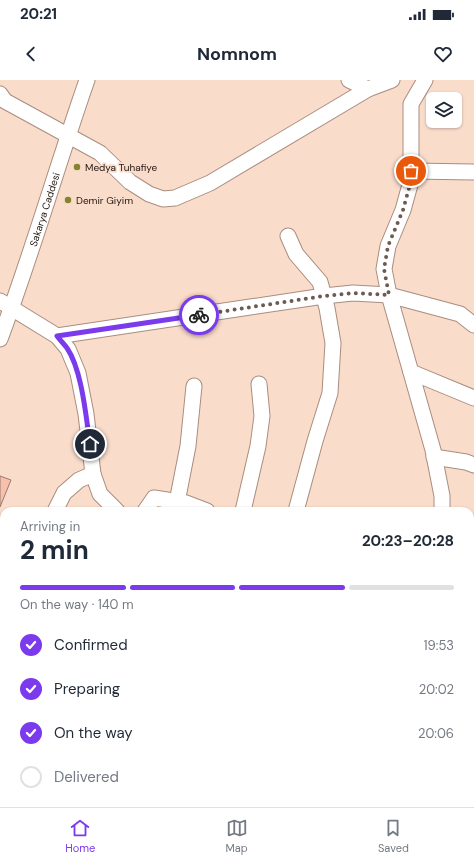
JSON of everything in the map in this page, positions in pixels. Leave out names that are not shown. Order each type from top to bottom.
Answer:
[{"type":"street","name":"Sakarya Caddesi","points":[[0,339],[6,305],[87,80]]},
{"type":"street","points":[[349,80],[368,89]]},
{"type":"street","points":[[0,94],[5,101],[100,153],[130,182],[149,194],[163,200],[175,198],[210,183],[368,89],[392,80]]},
{"type":"street","points":[[425,80],[411,104],[411,181],[403,210],[388,246],[384,269],[389,295],[434,458],[442,496],[442,507]]},
{"type":"street","points":[[411,171],[474,172]]},
{"type":"street","points":[[288,236],[296,254],[320,282],[327,308],[333,343],[330,393],[314,441],[297,507]]},
{"type":"street","points":[[57,336],[324,296],[353,293],[389,295],[460,314],[474,325]]},
{"type":"street","points":[[6,305],[57,336],[68,349],[78,373],[86,414],[93,474],[100,494],[113,507]]},
{"type":"street","points":[[411,372],[474,398]]},
{"type":"street","points":[[244,507],[258,446],[262,416],[259,384]]},
{"type":"street","points":[[177,502],[188,446],[194,386]]},
{"type":"street","points":[[434,458],[466,462],[474,465]]},
{"type":"street","points":[[57,507],[64,493],[80,480],[93,474]]},
{"type":"street","points":[[148,507],[154,498],[186,503],[196,507]]},
{"type":"building","points":[[0,476],[11,480],[0,507]]},
{"type":"way so far","points":[[199,315],[324,296],[353,293],[389,295],[384,269],[388,246],[403,210],[411,181],[411,171]]},
{"type":"place","name":"Medya Tuhafiye","points":[[77,167]]},
{"type":"place","name":"Demir Giyim","points":[[68,200]]},
{"type":"route","points":[[90,444],[78,373],[68,349],[57,336],[199,315]]}]
